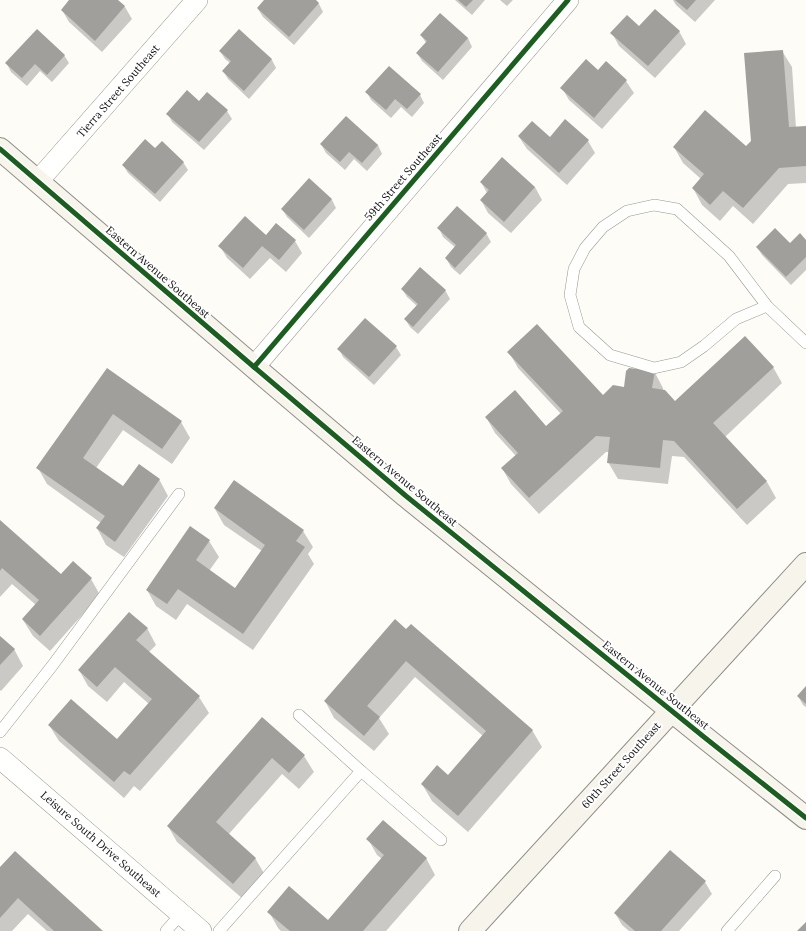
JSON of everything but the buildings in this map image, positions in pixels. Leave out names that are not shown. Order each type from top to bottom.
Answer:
[{"type":"street","name":"Tierra Street Southeast","points":[[38,181],[197,0]]},
{"type":"street","name":"59th Street Southeast","points":[[254,367],[568,0]]},
{"type":"street","name":"Eastern Avenue Southeast","points":[[0,149],[406,496],[806,818]]},
{"type":"street","name":"60th Street Southeast","points":[[470,931],[806,564]]},
{"type":"street","name":"Leisure South Drive Southeast","points":[[0,758],[201,931]]},
{"type":"lane","points":[[767,306],[736,319],[704,346],[680,362],[654,368],[610,355],[579,327],[570,295],[574,269],[585,248],[603,226],[627,211],[654,205],[677,208],[729,256],[767,306],[806,343]]},
{"type":"lane","points":[[0,732],[52,666],[179,494]]},
{"type":"lane","points":[[299,715],[441,840]]},
{"type":"lane","points":[[219,931],[361,771]]},
{"type":"lane","points":[[727,931],[775,876]]},
{"type":"lane","points":[[166,931],[181,914]]},
{"type":"cycle path","points":[[254,367],[568,0]]},
{"type":"cycle path","points":[[0,149],[406,496],[806,818]]}]
